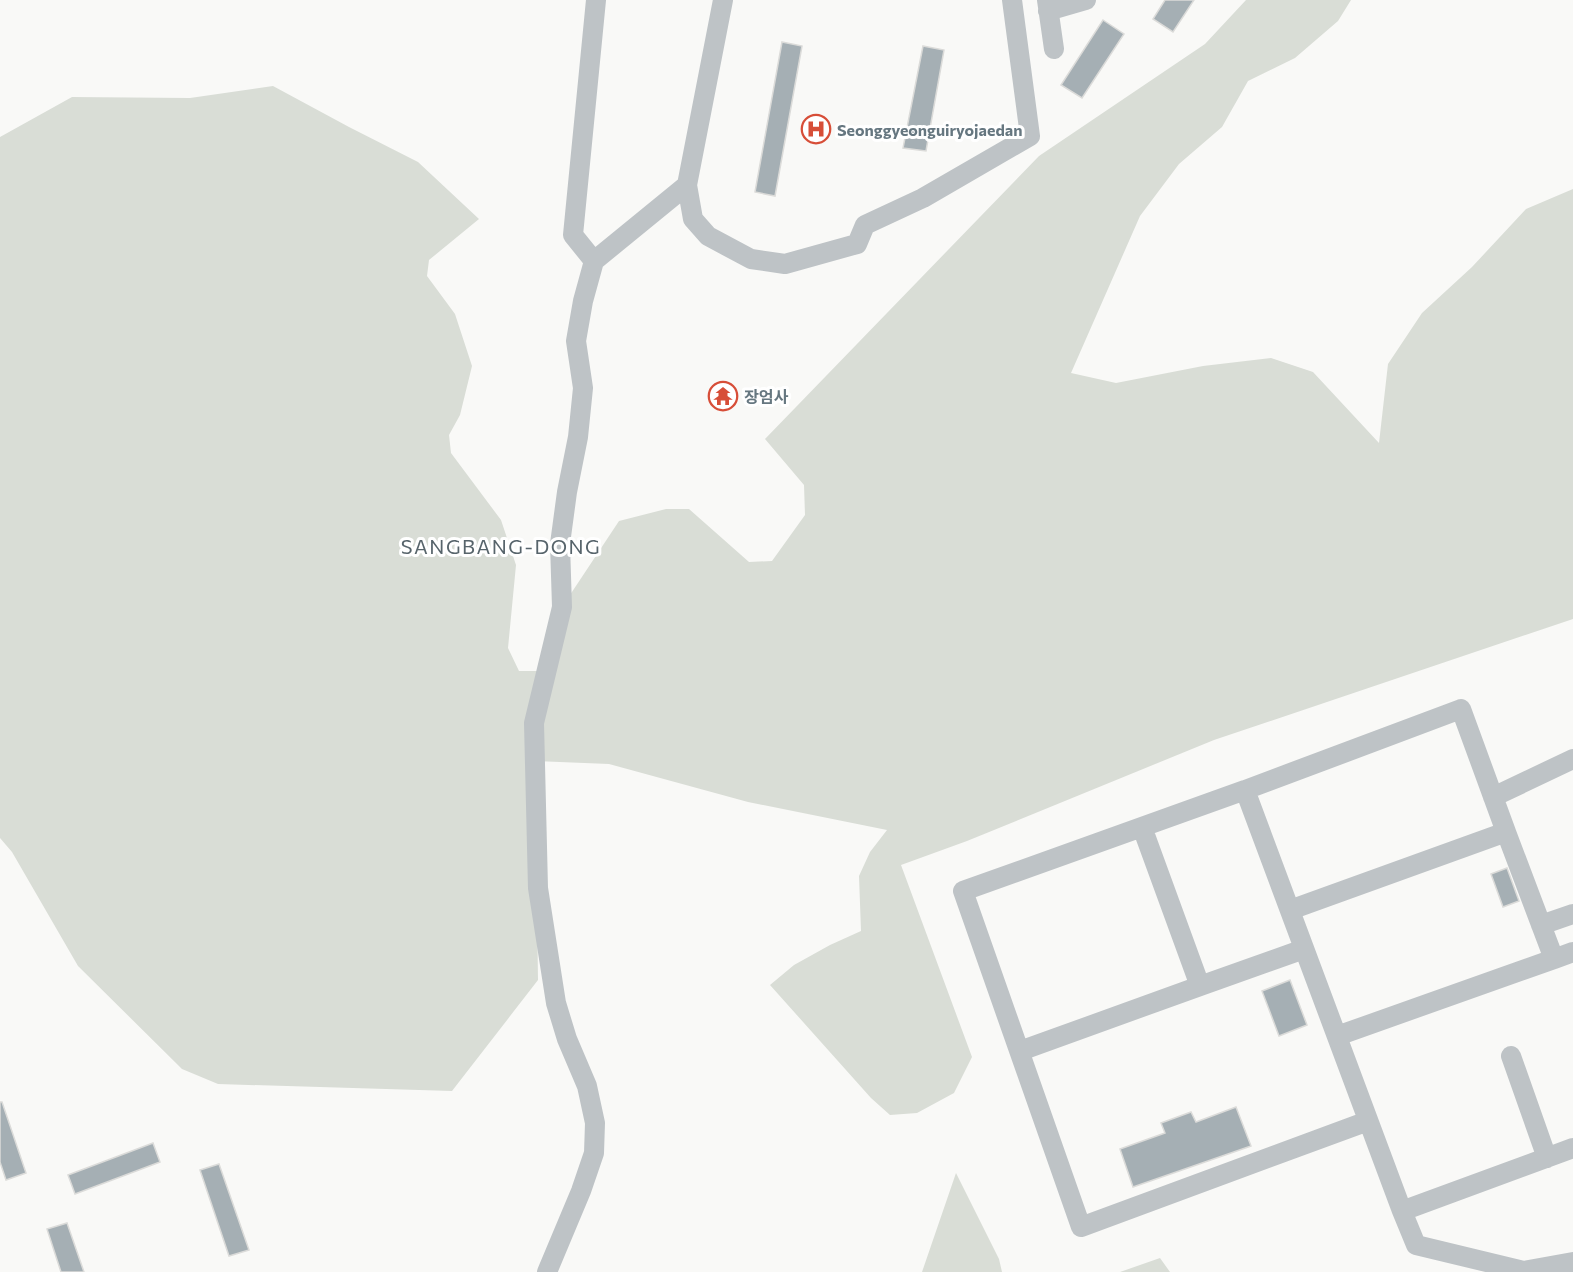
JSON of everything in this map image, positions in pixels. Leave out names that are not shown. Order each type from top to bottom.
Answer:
[{"type":"street","points":[[594,261],[573,235],[596,0]]},
{"type":"street","points":[[723,0],[687,185],[693,219],[708,236],[751,259],[785,264],[857,244],[865,225],[923,198],[1030,136],[1012,0]]},
{"type":"street","points":[[1054,49],[1048,5],[1086,0]]},
{"type":"street","points":[[547,1272],[581,1191],[594,1153],[595,1123],[587,1086],[567,1039],[556,1003],[538,888],[534,723],[562,607],[560,544],[578,437],[583,388],[576,341],[582,301],[594,261],[687,185]]},
{"type":"street","points":[[1368,1121],[1082,1227],[963,891],[1245,790],[1461,709],[1554,958]]},
{"type":"street","points":[[1493,796],[1573,759]]},
{"type":"street","points":[[1245,790],[1416,1245],[1524,1271],[1573,1262]]},
{"type":"street","points":[[1142,827],[1200,986]]},
{"type":"street","points":[[1290,910],[1506,832]]},
{"type":"street","points":[[1541,925],[1573,914]]},
{"type":"street","points":[[1020,1051],[1304,949]]},
{"type":"street","points":[[1337,1036],[1573,952]]},
{"type":"street","points":[[1511,1056],[1547,1158]]},
{"type":"street","points":[[1402,1211],[1573,1148]]},
{"type":"shaded area","points":[[1246,0],[1351,0],[1338,21],[1295,58],[1248,81],[1222,127],[1179,164],[1140,216],[1071,373],[1116,383],[1203,366],[1271,358],[1313,372],[1379,443],[1388,364],[1422,313],[1472,267],[1526,209],[1573,189],[1573,619],[1214,740],[967,841],[901,865],[972,1057],[954,1093],[917,1113],[890,1115],[871,1098],[770,985],[794,965],[861,931],[859,876],[870,852],[887,830],[748,802],[609,764],[535,761],[538,980],[452,1091],[218,1084],[182,1069],[78,966],[12,852],[0,838],[0,137],[72,97],[190,98],[273,86],[418,162],[479,219],[429,260],[427,276],[455,314],[472,366],[460,415],[449,435],[451,453],[501,520],[516,565],[508,648],[519,671],[546,671],[562,607],[619,521],[666,509],[689,509],[749,562],[772,561],[805,515],[804,485],[765,439],[1039,156],[1205,44]]},
{"type":"shaded area","points":[[956,1173],[999,1259],[1002,1272],[922,1272]]},
{"type":"shaded area","points":[[1160,1258],[1170,1272],[1120,1272]]},
{"type":"building","points":[[1165,0],[1194,0],[1173,32],[1153,19]]},
{"type":"building","points":[[1103,20],[1124,34],[1082,98],[1061,85]]},
{"type":"building","points":[[782,42],[802,46],[775,196],[755,192]]},
{"type":"building","points":[[923,46],[944,50],[926,151],[903,148]]},
{"type":"building","points":[[1507,868],[1519,901],[1503,907],[1491,874]]},
{"type":"building","points":[[1290,980],[1307,1025],[1279,1036],[1262,991]]},
{"type":"building","points":[[0,1102],[2,1102],[26,1173],[6,1180],[0,1162]]},
{"type":"building","points":[[1236,1107],[1251,1146],[1133,1187],[1120,1149],[1165,1133],[1161,1123],[1191,1112],[1196,1122]]},
{"type":"building","points":[[153,1143],[160,1162],[75,1194],[68,1175]]},
{"type":"building","points":[[219,1164],[249,1250],[229,1256],[200,1170]]},
{"type":"building","points":[[67,1223],[84,1272],[61,1272],[47,1229]]},
{"type":"place","name":"Seonggyeonguiryojaedan","points":[[816,129]]},
{"type":"place","name":"장엄사","points":[[723,396]]},
{"type":"district","name":"SANGBANG-DONG","points":[[501,546]]}]
